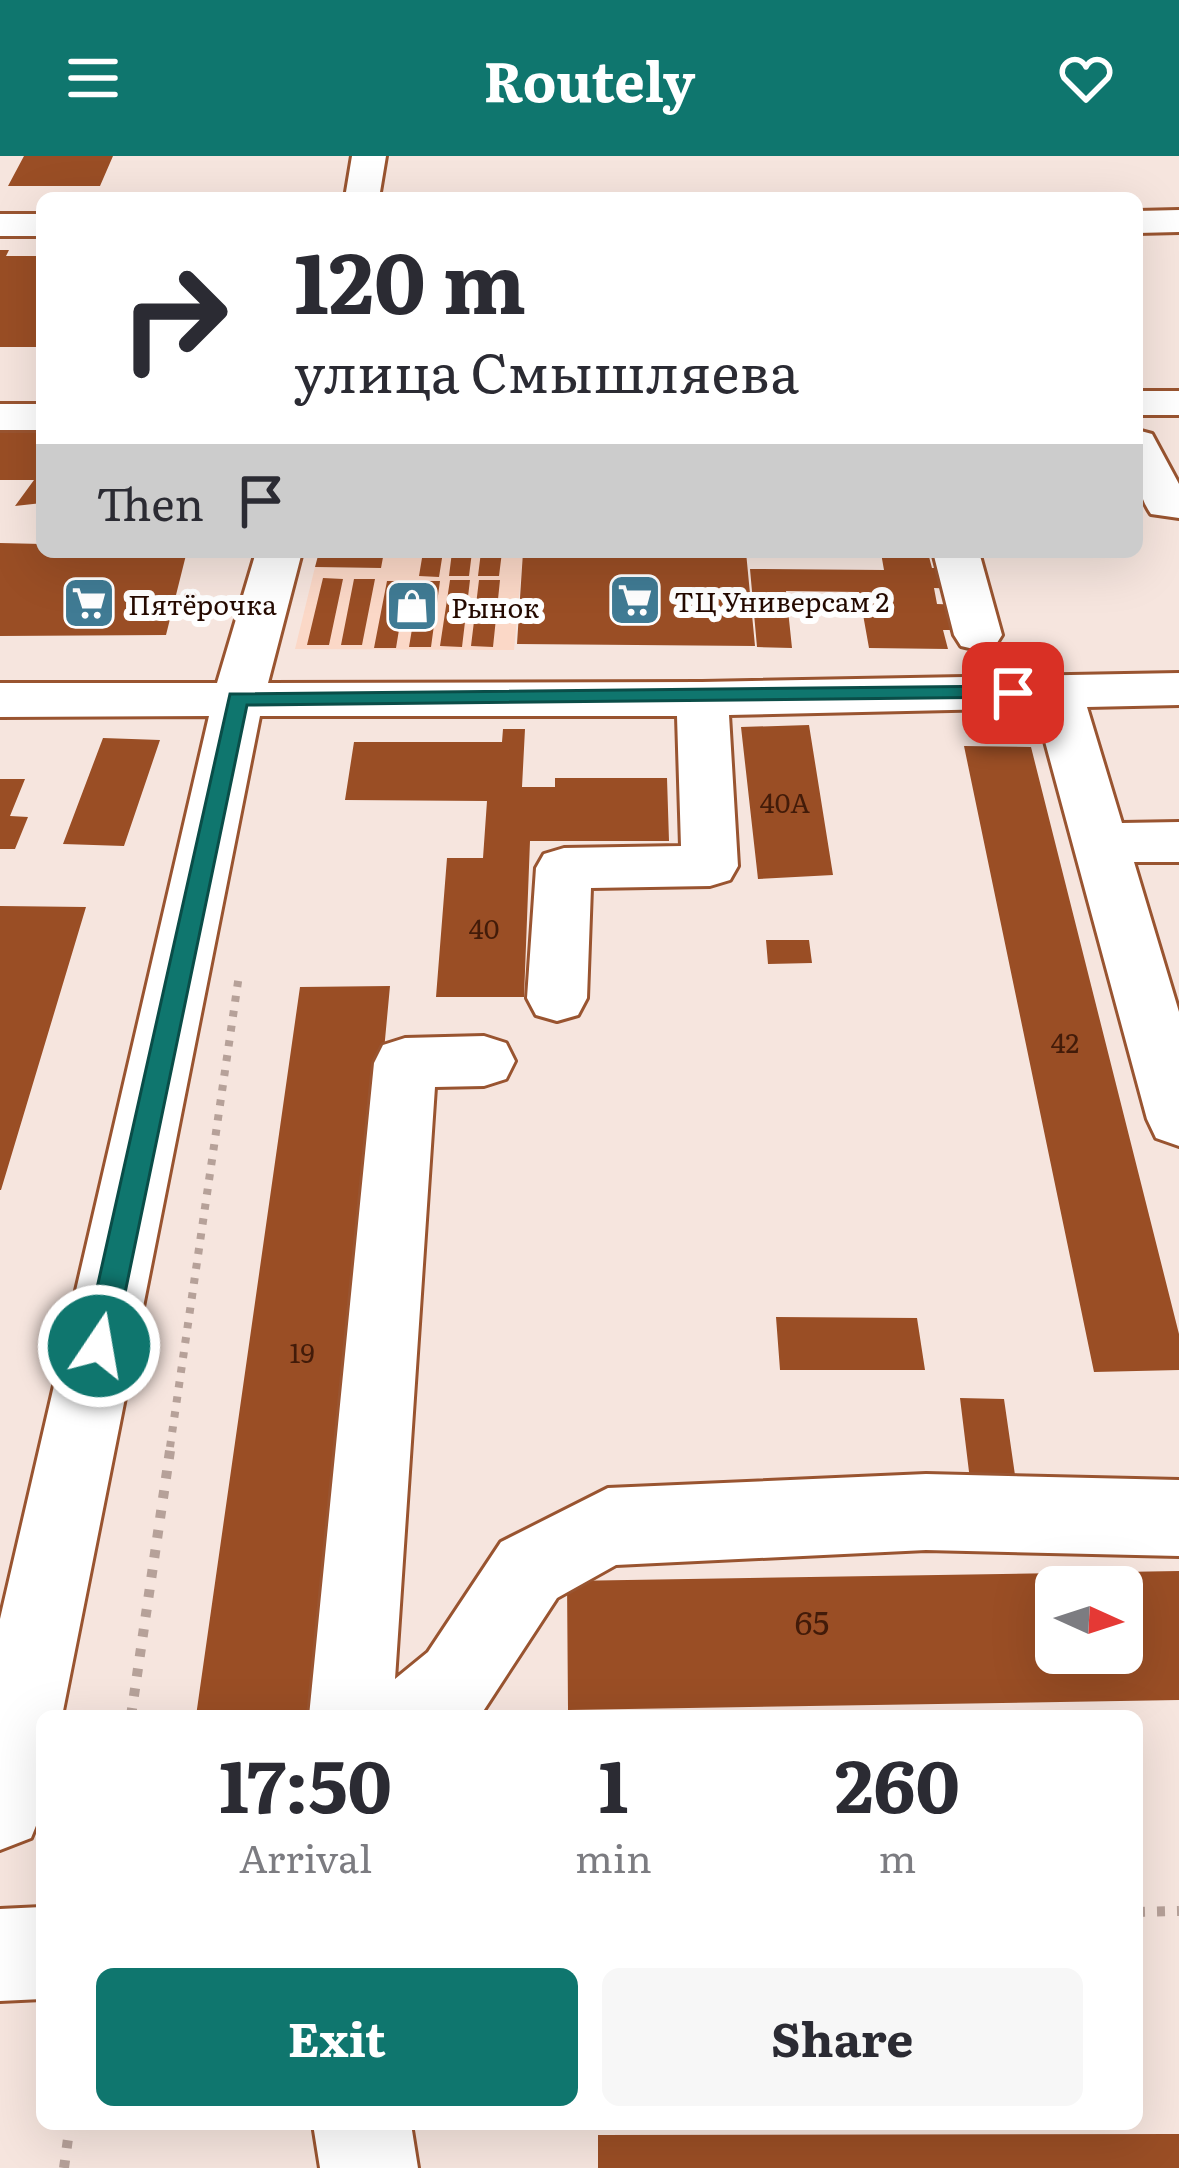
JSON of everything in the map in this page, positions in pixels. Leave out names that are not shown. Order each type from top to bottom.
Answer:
[{"type":"street","points":[[363,192],[369,156]]},
{"type":"street","points":[[1143,221],[1179,221]]},
{"type":"street","points":[[0,225],[36,224]]},
{"type":"street","points":[[1143,404],[1179,403]]},
{"type":"street","points":[[0,417],[36,416]]},
{"type":"street","points":[[1143,455],[1167,505],[1179,505]]},
{"type":"street","points":[[0,1808],[238,698],[277,558]]},
{"type":"street","points":[[958,558],[978,635]]},
{"type":"street","points":[[0,700],[702,699],[1179,688]]},
{"type":"street","points":[[1058,692],[1179,1119]]},
{"type":"street","points":[[557,998],[564,868],[710,866],[702,699]]},
{"type":"street","points":[[1101,843],[1179,842]]},
{"type":"street","points":[[351,1710],[405,1064],[484,1061]]},
{"type":"street","points":[[423,1710],[457,1681],[529,1570],[608,1527],[926,1512],[1179,1518]]},
{"type":"street","points":[[0,1955],[36,1954]]},
{"type":"street","points":[[363,2130],[369,2168]]},
{"type":"path","points":[[132,1710],[241,959]]},
{"type":"path","points":[[1143,1912],[1179,1911]]},
{"type":"path","points":[[64,2168],[69,2130]]},
{"type":"shaded area","name":"Рынок","points":[[382,558],[523,558],[514,650],[295,649],[315,567],[380,568]]},
{"type":"building","points":[[24,156],[113,156],[100,186],[8,186]]},
{"type":"building","points":[[0,250],[9,250],[6,256],[36,256],[36,347],[0,347]]},
{"type":"building","points":[[36,427],[36,504],[15,506],[34,480],[0,480],[0,429]]},
{"type":"building","points":[[0,543],[36,544],[36,558],[185,558],[166,635],[0,636]]},
{"type":"building","points":[[317,558],[383,558],[381,568],[315,567]]},
{"type":"building","points":[[422,558],[442,558],[439,577],[419,576]]},
{"type":"building","points":[[451,558],[471,558],[469,576],[449,576]]},
{"type":"building","points":[[480,558],[501,558],[499,576],[478,576]]},
{"type":"building","name":"ТЦ Универсам 2","points":[[523,558],[747,558],[755,646],[517,644]]},
{"type":"building","points":[[882,558],[929,558],[932,568],[955,568],[960,589],[934,588],[937,604],[965,605],[970,630],[943,630],[948,649],[869,648],[859,592],[786,591],[792,648],[757,647],[750,569],[884,570]]},
{"type":"building","points":[[323,578],[343,579],[329,645],[307,645]]},
{"type":"building","points":[[354,579],[375,579],[362,645],[341,645]]},
{"type":"building","points":[[450,580],[470,580],[462,647],[440,646]]},
{"type":"building","points":[[479,580],[500,580],[493,647],[471,646]]},
{"type":"building","points":[[387,581],[407,581],[396,648],[374,648]]},
{"type":"building","points":[[420,581],[440,581],[431,647],[409,647]]},
{"type":"building","points":[[809,725],[833,875],[758,879],[741,727]]},
{"type":"building","points":[[503,729],[525,729],[522,787],[555,787],[555,778],[667,778],[669,841],[530,841],[524,997],[436,997],[447,858],[483,858],[487,801],[345,800],[354,742],[502,742]]},
{"type":"building","points":[[103,738],[160,740],[124,846],[63,844]]},
{"type":"building","points":[[964,746],[1031,747],[1179,1334],[1179,1370],[1094,1372]]},
{"type":"building","points":[[0,779],[25,779],[10,816],[28,817],[15,849],[0,849]]},
{"type":"building","points":[[0,906],[86,907],[1,1190],[0,1190]]},
{"type":"building","points":[[766,940],[809,940],[812,963],[768,964]]},
{"type":"building","points":[[390,986],[323,1710],[197,1710],[300,987]]},
{"type":"building","points":[[776,1317],[917,1318],[925,1370],[780,1370]]},
{"type":"building","points":[[960,1398],[1004,1399],[1016,1482],[970,1480]]},
{"type":"building","points":[[1179,1571],[1179,1700],[568,1710],[567,1581],[1035,1573],[1035,1674],[1143,1674],[1143,1572]]},
{"type":"building","points":[[1179,2134],[1179,2168],[598,2168],[598,2135]]},
{"type":"place","name":"ТЦ Универсам 2","points":[[635,600]]},
{"type":"place","name":"Пятёрочка","points":[[89,603]]},
{"type":"place","name":"Рынок","points":[[412,606]]},
{"type":"route","points":[[99,1346],[238,698],[702,699],[1013,693]]}]
